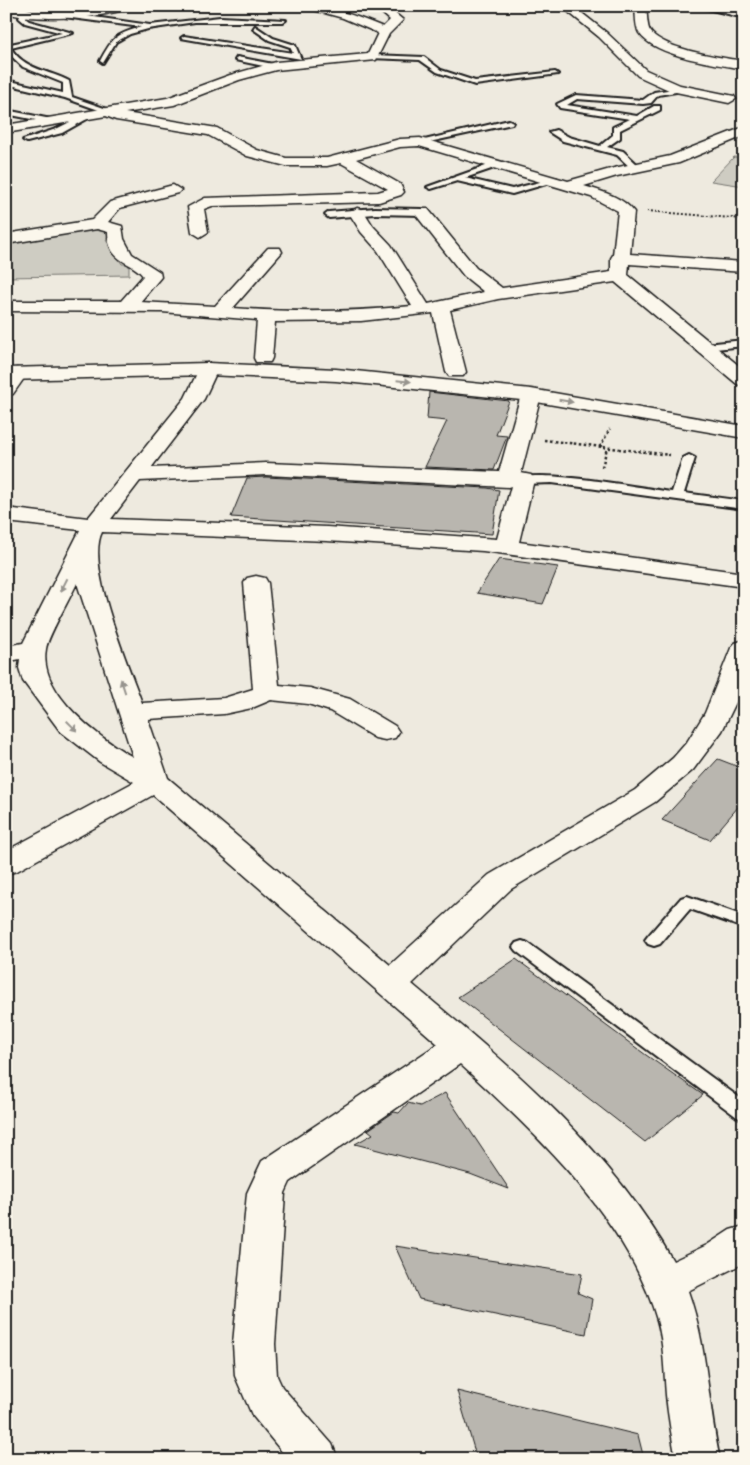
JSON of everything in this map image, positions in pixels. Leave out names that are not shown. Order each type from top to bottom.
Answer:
[{"type":"street","points":[[19,10],[60,14],[102,11],[124,6]]},
{"type":"street","points":[[304,6],[346,14],[384,32]]},
{"type":"street","points":[[6,129],[185,97],[233,77],[299,59],[372,57],[384,32],[397,20],[379,6]]},
{"type":"street","points":[[566,6],[603,35],[627,57],[636,70],[680,90],[729,99],[744,106]]},
{"type":"street","points":[[640,6],[644,31],[656,42],[694,54],[744,65]]},
{"type":"street","points":[[729,99],[731,96],[744,92]]},
{"type":"street","points":[[107,112],[116,116],[212,131],[260,156],[301,163],[345,159],[400,143],[420,142],[563,183],[596,194],[624,210],[626,217],[619,267]]},
{"type":"street","points":[[563,183],[674,160],[744,131]]},
{"type":"street","points":[[200,232],[196,207],[198,204],[210,201],[379,197],[396,192],[395,187],[345,159]]},
{"type":"street","points":[[279,199],[301,163]]},
{"type":"street","points":[[97,224],[115,204],[173,190]]},
{"type":"street","points":[[422,212],[470,272],[498,294]]},
{"type":"street","points":[[357,213],[367,229],[385,248],[431,308],[456,372]]},
{"type":"street","points":[[6,239],[97,224],[116,229],[116,239],[125,257],[151,272],[152,277],[127,306]]},
{"type":"street","points":[[220,311],[274,252]]},
{"type":"street","points":[[619,267],[744,380]]},
{"type":"street","points":[[6,306],[127,306],[220,311],[267,316],[339,317],[431,308],[619,267],[744,267]]},
{"type":"street","points":[[263,358],[267,316]]},
{"type":"street","points":[[9,375],[189,357],[263,358],[456,372],[539,383],[744,417]]},
{"type":"street","points":[[9,375],[208,369],[336,375],[531,395],[744,432]]},
{"type":"street","points":[[208,369],[194,399],[132,475],[90,533],[33,648],[32,668],[36,681],[70,725],[102,750],[154,782],[282,894],[462,1044],[506,1084],[572,1152],[618,1207],[639,1237],[665,1283],[678,1318],[684,1349],[688,1405],[698,1459]]},
{"type":"street","points":[[506,547],[519,437],[531,395]]},
{"type":"street","points":[[132,475],[266,469],[515,480]]},
{"type":"street","points":[[6,515],[90,533],[327,534],[506,547],[744,580]]},
{"type":"street","points":[[90,533],[88,580],[154,782]]},
{"type":"street","points":[[256,583],[266,692]]},
{"type":"street","points":[[6,654],[33,648]]},
{"type":"street","points":[[391,984],[500,882],[666,782],[683,765],[712,728],[744,648]]},
{"type":"street","points":[[131,712],[242,704],[260,698],[266,692]]},
{"type":"street","points":[[266,692],[310,696],[340,705],[385,732]]},
{"type":"street","points":[[6,864],[154,782]]},
{"type":"street","points":[[316,1459],[267,1401],[256,1376],[254,1344],[266,1193],[275,1172],[462,1044]]},
{"type":"street","points":[[665,1283],[721,1257],[744,1242]]},
{"type":"lane","points":[[699,6],[736,14],[744,12]]},
{"type":"lane","points":[[19,10],[22,18],[27,22],[70,33],[7,47],[11,55],[22,64],[67,82],[66,96]]},
{"type":"lane","points":[[60,14],[58,15],[128,22],[148,26]]},
{"type":"lane","points":[[103,61],[114,41],[148,26],[222,17],[283,20]]},
{"type":"lane","points":[[255,28],[271,39],[293,46],[299,59]]},
{"type":"lane","points":[[184,38],[299,59]]},
{"type":"lane","points":[[205,49],[213,44]]},
{"type":"lane","points":[[372,57],[422,58],[439,71],[475,83],[555,74]]},
{"type":"lane","points":[[237,59],[273,66]]},
{"type":"lane","points":[[6,82],[66,96],[107,112]]},
{"type":"lane","points":[[638,118],[560,106],[576,97],[643,102],[648,101],[656,93],[680,90]]},
{"type":"lane","points":[[603,147],[617,136],[616,129],[657,108]]},
{"type":"lane","points":[[6,112],[51,121]]},
{"type":"lane","points":[[28,140],[64,129],[83,119],[80,116]]},
{"type":"lane","points":[[420,142],[509,122]]},
{"type":"lane","points":[[553,132],[566,139],[603,147],[620,153],[635,167]]},
{"type":"lane","points":[[431,187],[497,164]]},
{"type":"lane","points":[[456,178],[512,192],[563,183]]},
{"type":"lane","points":[[393,194],[398,197],[398,211]]},
{"type":"lane","points":[[329,215],[398,211],[422,212]]},
{"type":"lane","points":[[706,347],[744,343]]},
{"type":"lane","points":[[677,496],[689,458]]},
{"type":"lane","points":[[515,480],[552,478],[744,505]]},
{"type":"lane","points":[[654,940],[686,902],[744,922]]},
{"type":"lane","points":[[522,947],[744,1112]]},
{"type":"path","points":[[624,210],[744,219]]},
{"type":"path","points":[[519,437],[689,458]]},
{"type":"shaded area","points":[[734,157],[744,158],[744,186],[711,181]]},
{"type":"shaded area","points":[[94,227],[110,230],[106,240],[122,264],[129,264],[129,275],[6,277],[6,241]]},
{"type":"building","points":[[429,392],[509,401],[496,435],[507,436],[494,470],[425,467],[447,421],[427,419]]},
{"type":"building","points":[[266,477],[499,490],[492,534],[231,517],[247,478]]},
{"type":"building","points":[[499,559],[558,567],[543,604],[477,593]]},
{"type":"building","points":[[718,759],[744,769],[744,800],[710,840],[662,820]]},
{"type":"building","points":[[516,959],[703,1095],[645,1142],[458,997]]},
{"type":"building","points":[[445,1093],[509,1189],[470,1174],[355,1144],[373,1134],[368,1130],[394,1112],[399,1113],[408,1103],[420,1106]]},
{"type":"building","points":[[395,1246],[582,1274],[578,1293],[592,1299],[586,1334],[419,1299]]},
{"type":"building","points":[[457,1391],[638,1435],[644,1459],[477,1459]]}]
